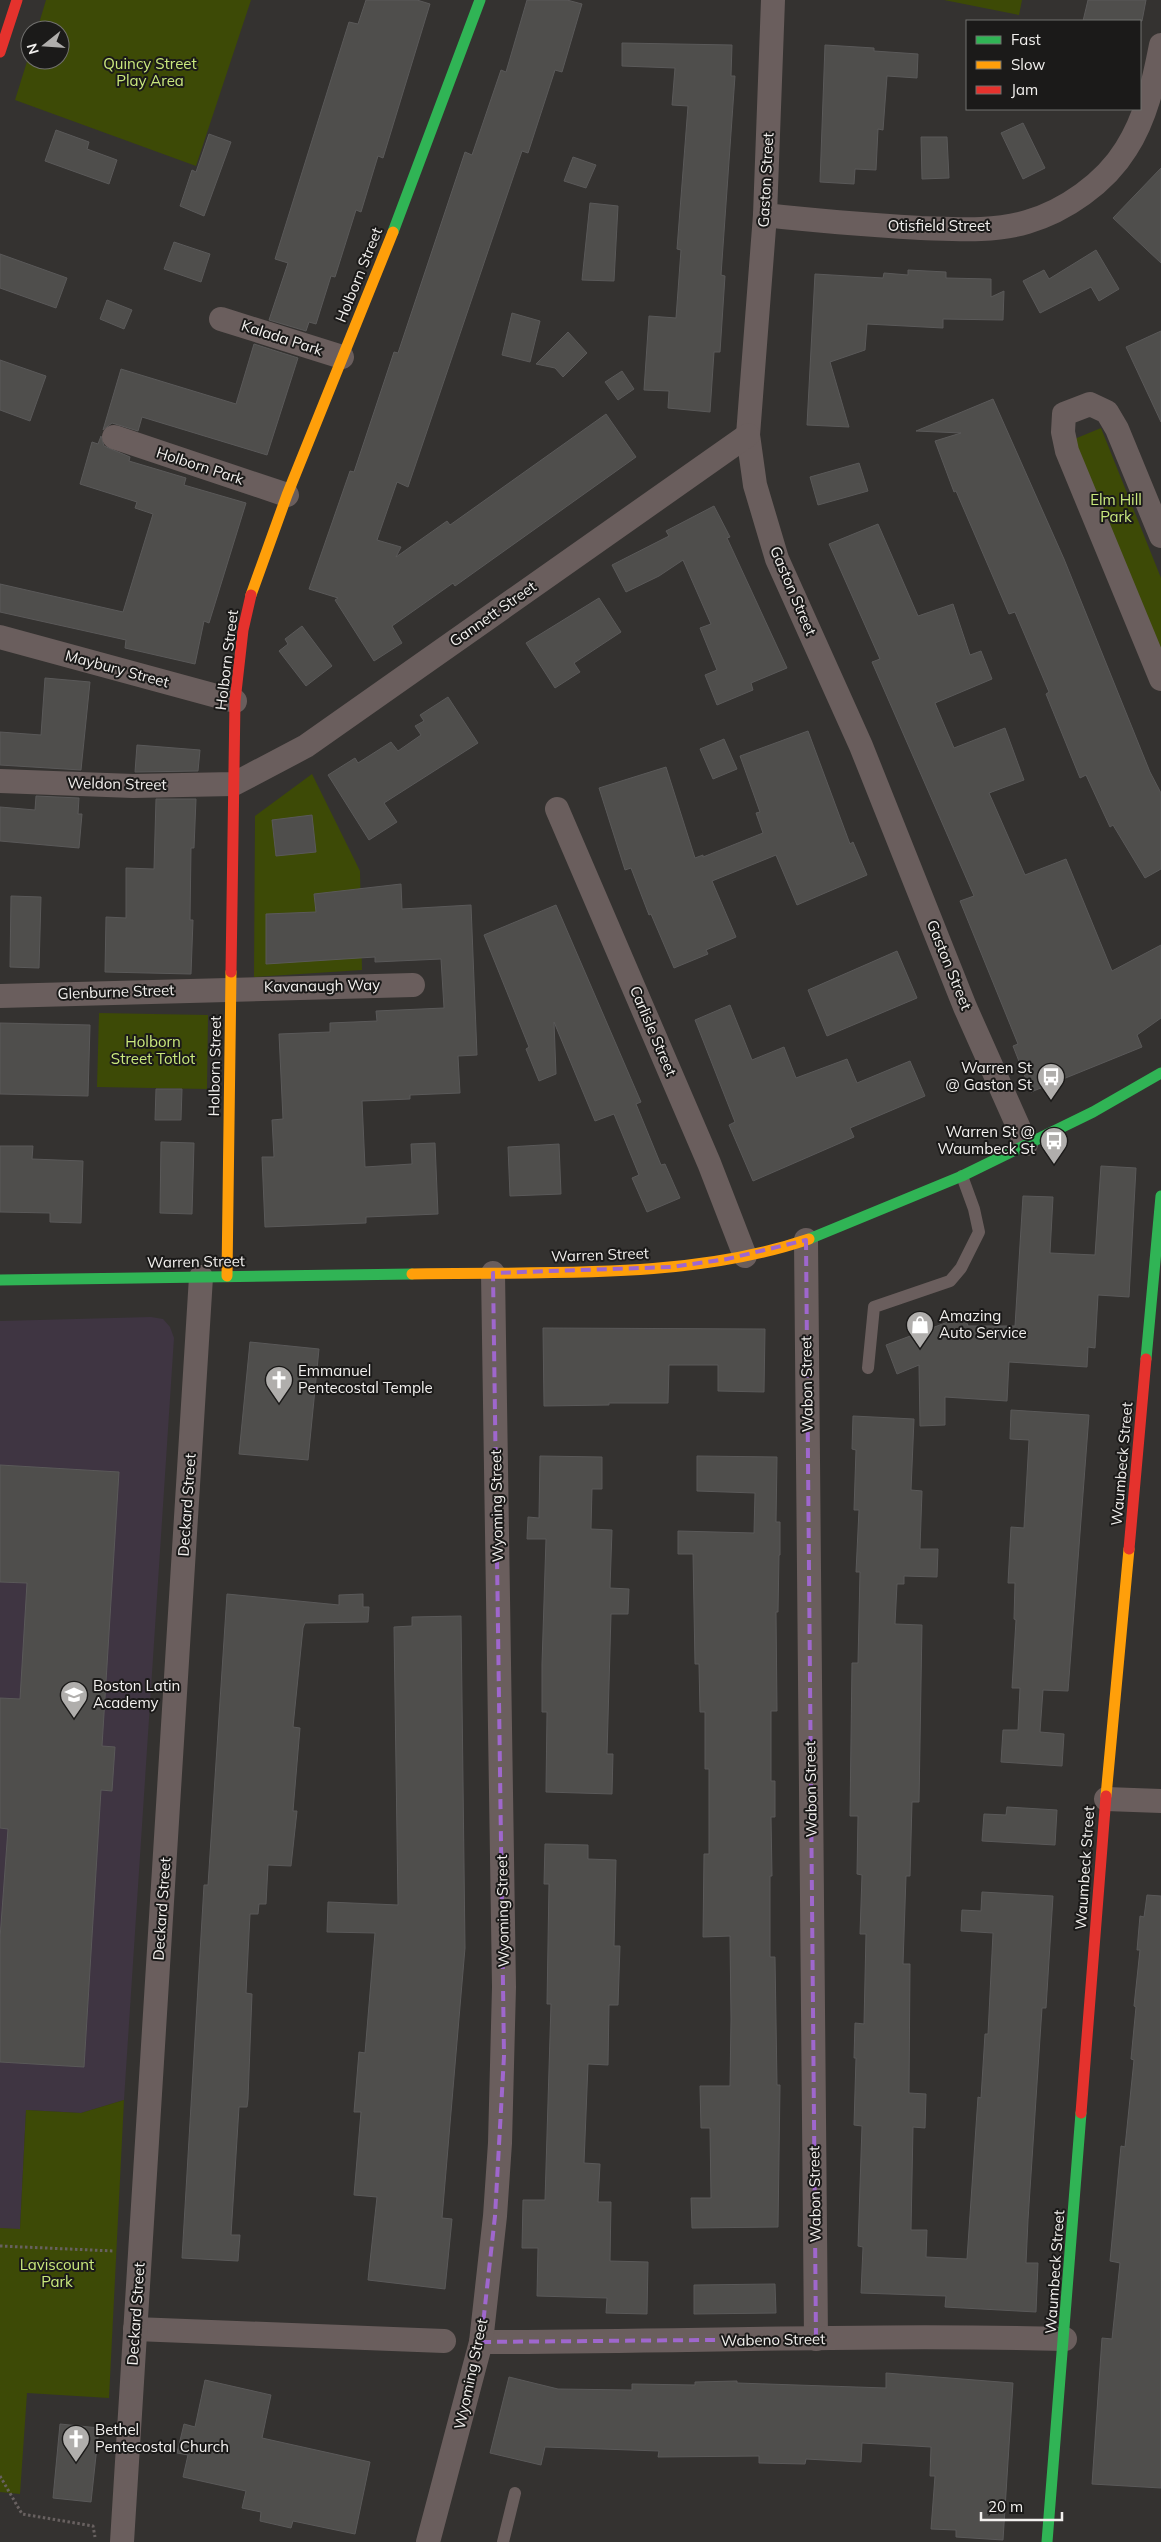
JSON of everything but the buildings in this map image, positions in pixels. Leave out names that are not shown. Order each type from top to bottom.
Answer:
[{"type":"street","points":[[0,52],[17,0]]},
{"type":"street","name":"Holborn Street","points":[[228,1276],[235,700],[243,630],[253,588],[287,495],[380,266],[480,0]]},
{"type":"street","name":"Gaston Street","points":[[773,0],[765,215],[748,435],[756,485],[777,559],[861,746],[966,1007],[1026,1144]]},
{"type":"street","name":"Otisfield Street","points":[[765,215],[858,225],[955,229],[1000,227],[1027,222],[1063,206],[1096,185],[1126,149],[1150,98],[1161,45]]},
{"type":"street","name":"Kalada Park","points":[[222,319],[342,357]]},
{"type":"street","points":[[1161,536],[1117,428],[1107,412],[1090,404],[1064,414],[1063,432],[1066,451],[1161,679]]},
{"type":"street","name":"Gannett Street","points":[[234,784],[306,746],[748,435]]},
{"type":"street","name":"Holborn Park","points":[[114,437],[287,495]]},
{"type":"street","name":"Maybury Street","points":[[0,637],[235,700]]},
{"type":"street","name":"Weldon Street","points":[[0,781],[133,786],[234,784]]},
{"type":"street","name":"Carlisle Street","points":[[557,809],[709,1163],[745,1256]]},
{"type":"street","name":"Kavanaugh Way","points":[[231,988],[413,985]]},
{"type":"street","name":"Glenburne Street","points":[[0,996],[231,988]]},
{"type":"street","name":"Warren Street","points":[[0,1280],[634,1270],[678,1266],[745,1256],[806,1240],[962,1176],[1093,1112],[1161,1073]]},
{"type":"street","name":"Waumbeck Street","points":[[1047,2542],[1106,1799],[1161,1196]]},
{"type":"street","name":"Wabon Street","points":[[806,1240],[816,2339]]},
{"type":"street","name":"Wyoming Street","points":[[428,2542],[481,2342],[495,2216],[504,2026],[493,1273]]},
{"type":"street","name":"Deckard Street","points":[[122,2542],[201,1277]]},
{"type":"street","points":[[1106,1799],[1161,1801]]},
{"type":"street","points":[[135,2329],[444,2341]]},
{"type":"street","name":"Wabeno Street","points":[[481,2342],[955,2336],[1064,2339]]},
{"type":"lane","points":[[868,1368],[874,1307],[950,1281],[961,1268],[979,1232],[974,1209],[962,1176]]},
{"type":"lane","points":[[503,2542],[515,2493]]},
{"type":"path","points":[[0,2246],[140,2252]]},
{"type":"path","points":[[0,2476],[22,2514],[93,2526],[96,2542]]},
{"type":"highlighted area","points":[[806,1240],[816,2339],[481,2342],[495,2216],[504,2056],[493,1273],[671,1267],[727,1259]]},
{"type":"shaded area","name":"Boston Latin Academy","points":[[151,1317],[163,1319],[170,1327],[174,1338],[124,2100],[81,2113],[26,2110],[20,2230],[0,2228],[0,1321]]},
{"type":"green space","name":"Quincy Street Play Area","points":[[46,0],[251,0],[196,166],[15,100],[24,70],[70,70],[70,20],[40,20]]},
{"type":"green space","points":[[944,0],[1022,0],[1019,15]]},
{"type":"green space","name":"Elm Hill Park","points":[[1101,428],[1161,578],[1161,662],[1072,440]]},
{"type":"green space","points":[[312,774],[360,871],[362,970],[254,977],[255,816]]},
{"type":"green space","name":"Holborn Street Totlot","points":[[99,1013],[208,1015],[207,1089],[97,1087]]},
{"type":"green space","name":"Laviscount Park","points":[[124,2100],[109,2398],[27,2393],[20,2494],[0,2492],[0,2228],[20,2229],[26,2110],[81,2113]]},
{"type":"traffic: fast","points":[[393,232],[480,0]]},
{"type":"traffic: fast","points":[[809,1239],[962,1176],[1093,1112],[1161,1073]]},
{"type":"traffic: fast","points":[[1146,1359],[1161,1196]]},
{"type":"traffic: fast","points":[[0,1280],[412,1274]]},
{"type":"traffic: fast","points":[[1047,2542],[1081,2113]]},
{"type":"traffic: slow","points":[[251,595],[287,495],[393,232]]},
{"type":"traffic: slow","points":[[227,1276],[231,972]]},
{"type":"traffic: slow","points":[[412,1274],[562,1273],[663,1268],[713,1262],[762,1252],[809,1239]]},
{"type":"traffic: slow","points":[[1106,1796],[1129,1549]]},
{"type":"traffic: jam","points":[[0,52],[17,0]]},
{"type":"traffic: jam","points":[[231,972],[235,701],[243,630],[251,595]]},
{"type":"traffic: jam","points":[[1129,1549],[1146,1359]]},
{"type":"traffic: jam","points":[[1081,2113],[1106,1796]]},
{"type":"place","name":"Warren St @ Gaston St","points":[[1051,1101]]},
{"type":"place","name":"Warren St @ Waumbeck St","points":[[1054,1165]]},
{"type":"place","name":"Amazing Auto Service","points":[[920,1349]]},
{"type":"place","name":"Emmanuel Pentecostal Temple","points":[[279,1404]]},
{"type":"place","name":"Boston Latin Academy","points":[[74,1719]]},
{"type":"place","name":"Bethel Pentecostal Church","points":[[76,2463]]}]
